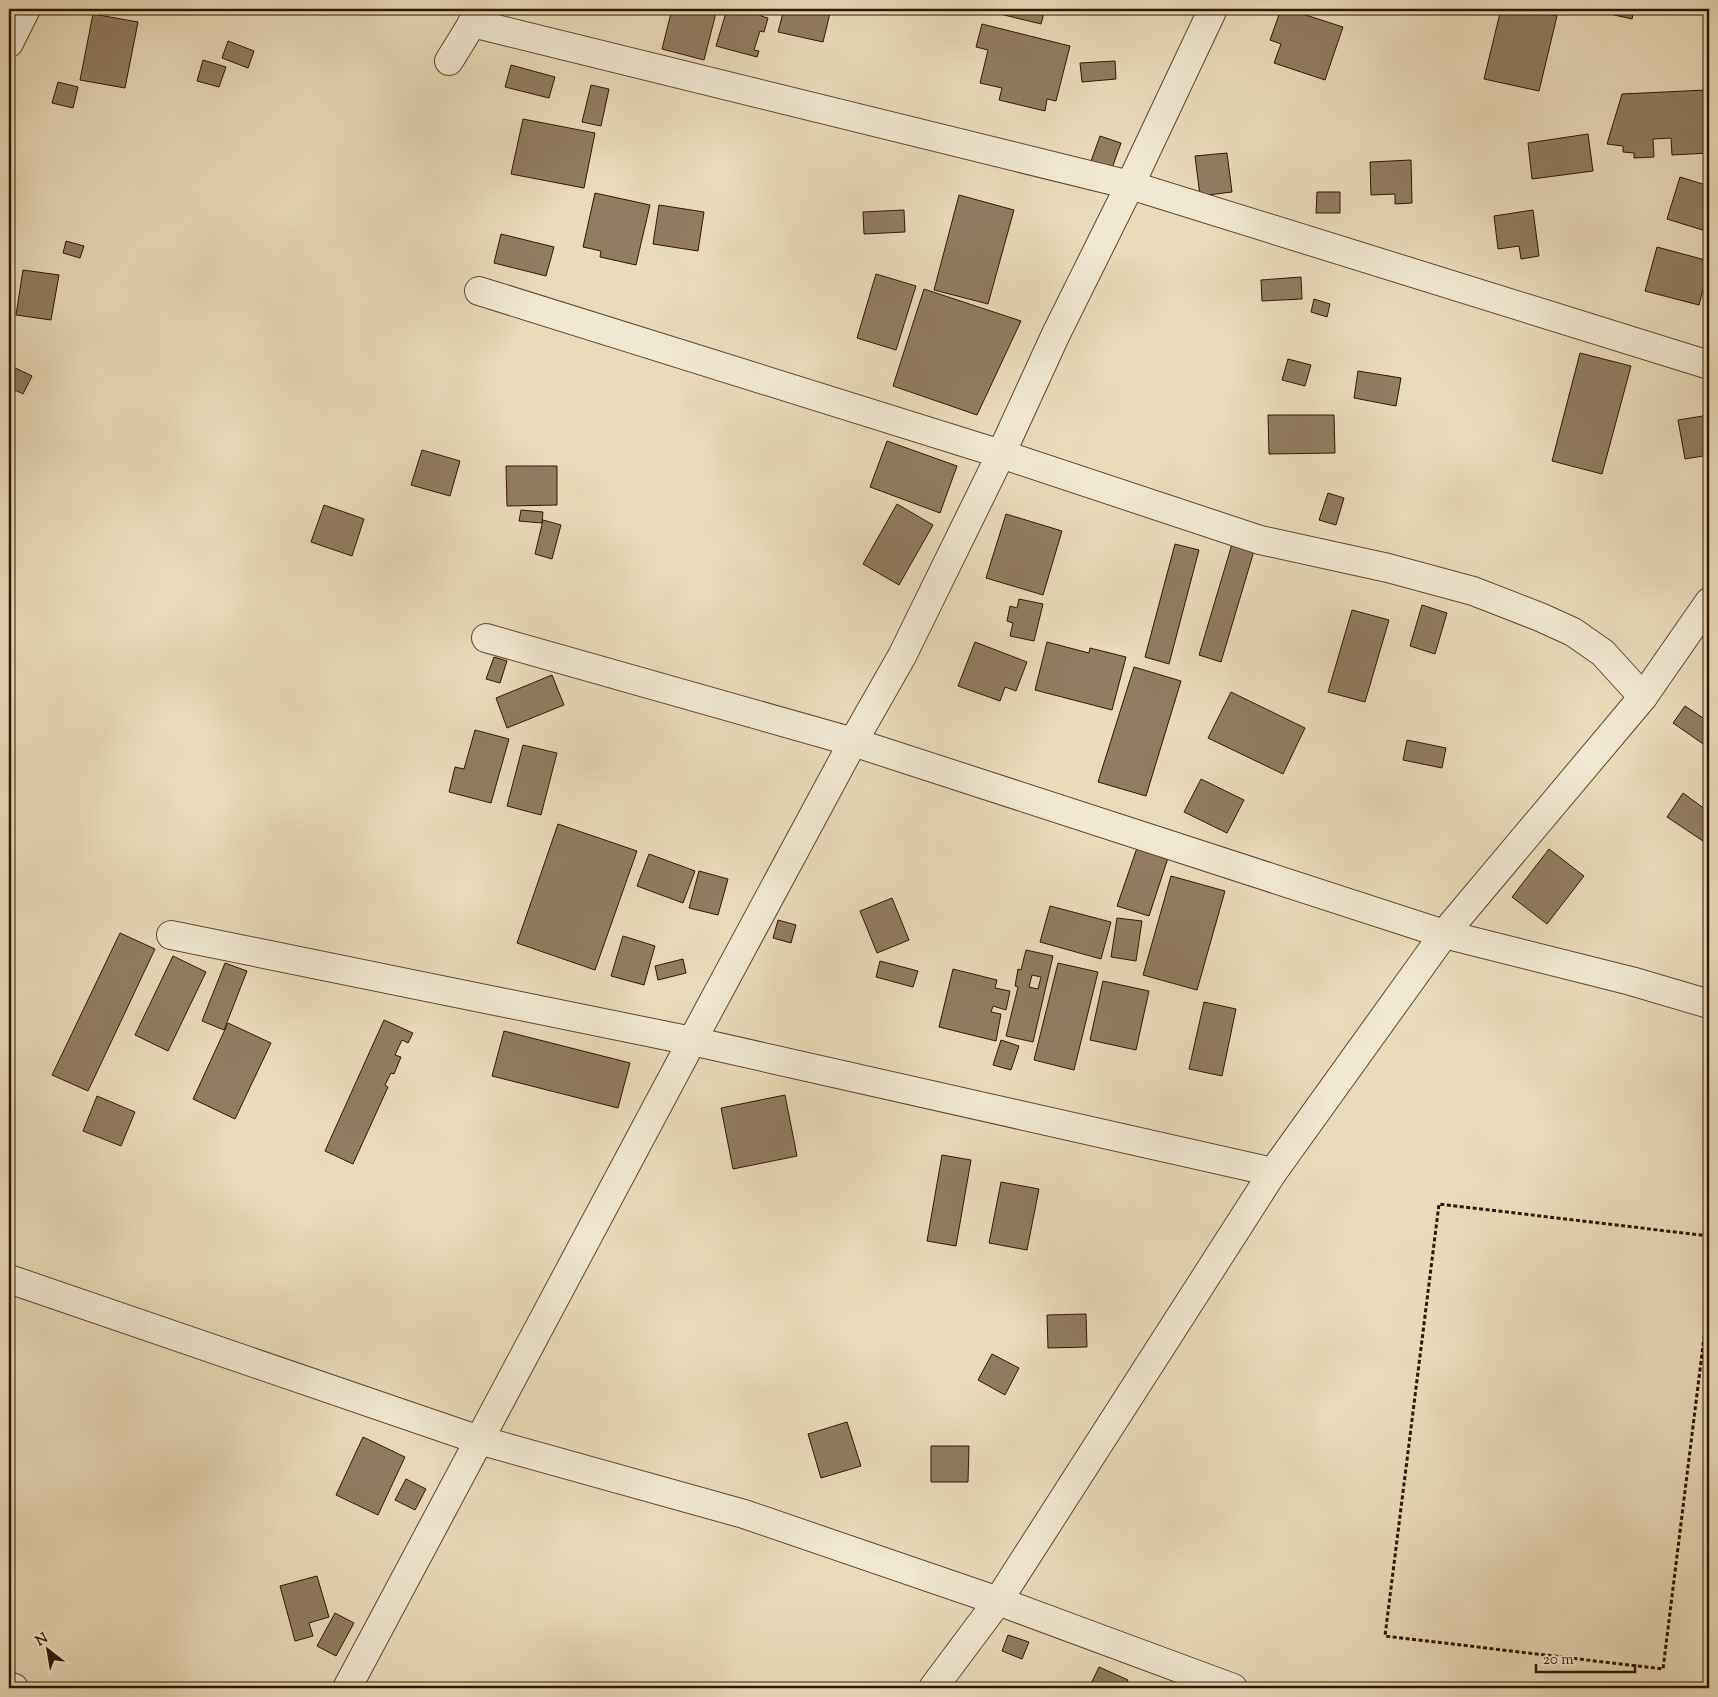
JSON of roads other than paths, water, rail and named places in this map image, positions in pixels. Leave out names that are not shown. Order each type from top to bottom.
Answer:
[{"type":"street","points":[[9,43],[26,9]]},
{"type":"street","points":[[347,1688],[692,1041],[853,742],[902,656],[1001,454],[1056,334],[1130,186],[1213,9]]},
{"type":"street","points":[[449,61],[476,16],[1130,186],[1709,365]]},
{"type":"street","points":[[479,291],[1001,454],[1260,540],[1388,568],[1473,591],[1573,632],[1603,653],[1644,697]]},
{"type":"street","points":[[933,1688],[998,1601],[1273,1172],[1444,934],[1644,697],[1709,602]]},
{"type":"street","points":[[486,638],[853,742],[1444,934],[1632,981],[1709,1004]]},
{"type":"street","points":[[171,935],[692,1041],[1273,1172]]},
{"type":"street","points":[[9,1278],[479,1440],[744,1514],[998,1601],[1233,1688]]},
{"type":"street","points":[[9,1686],[14,1688]]}]
